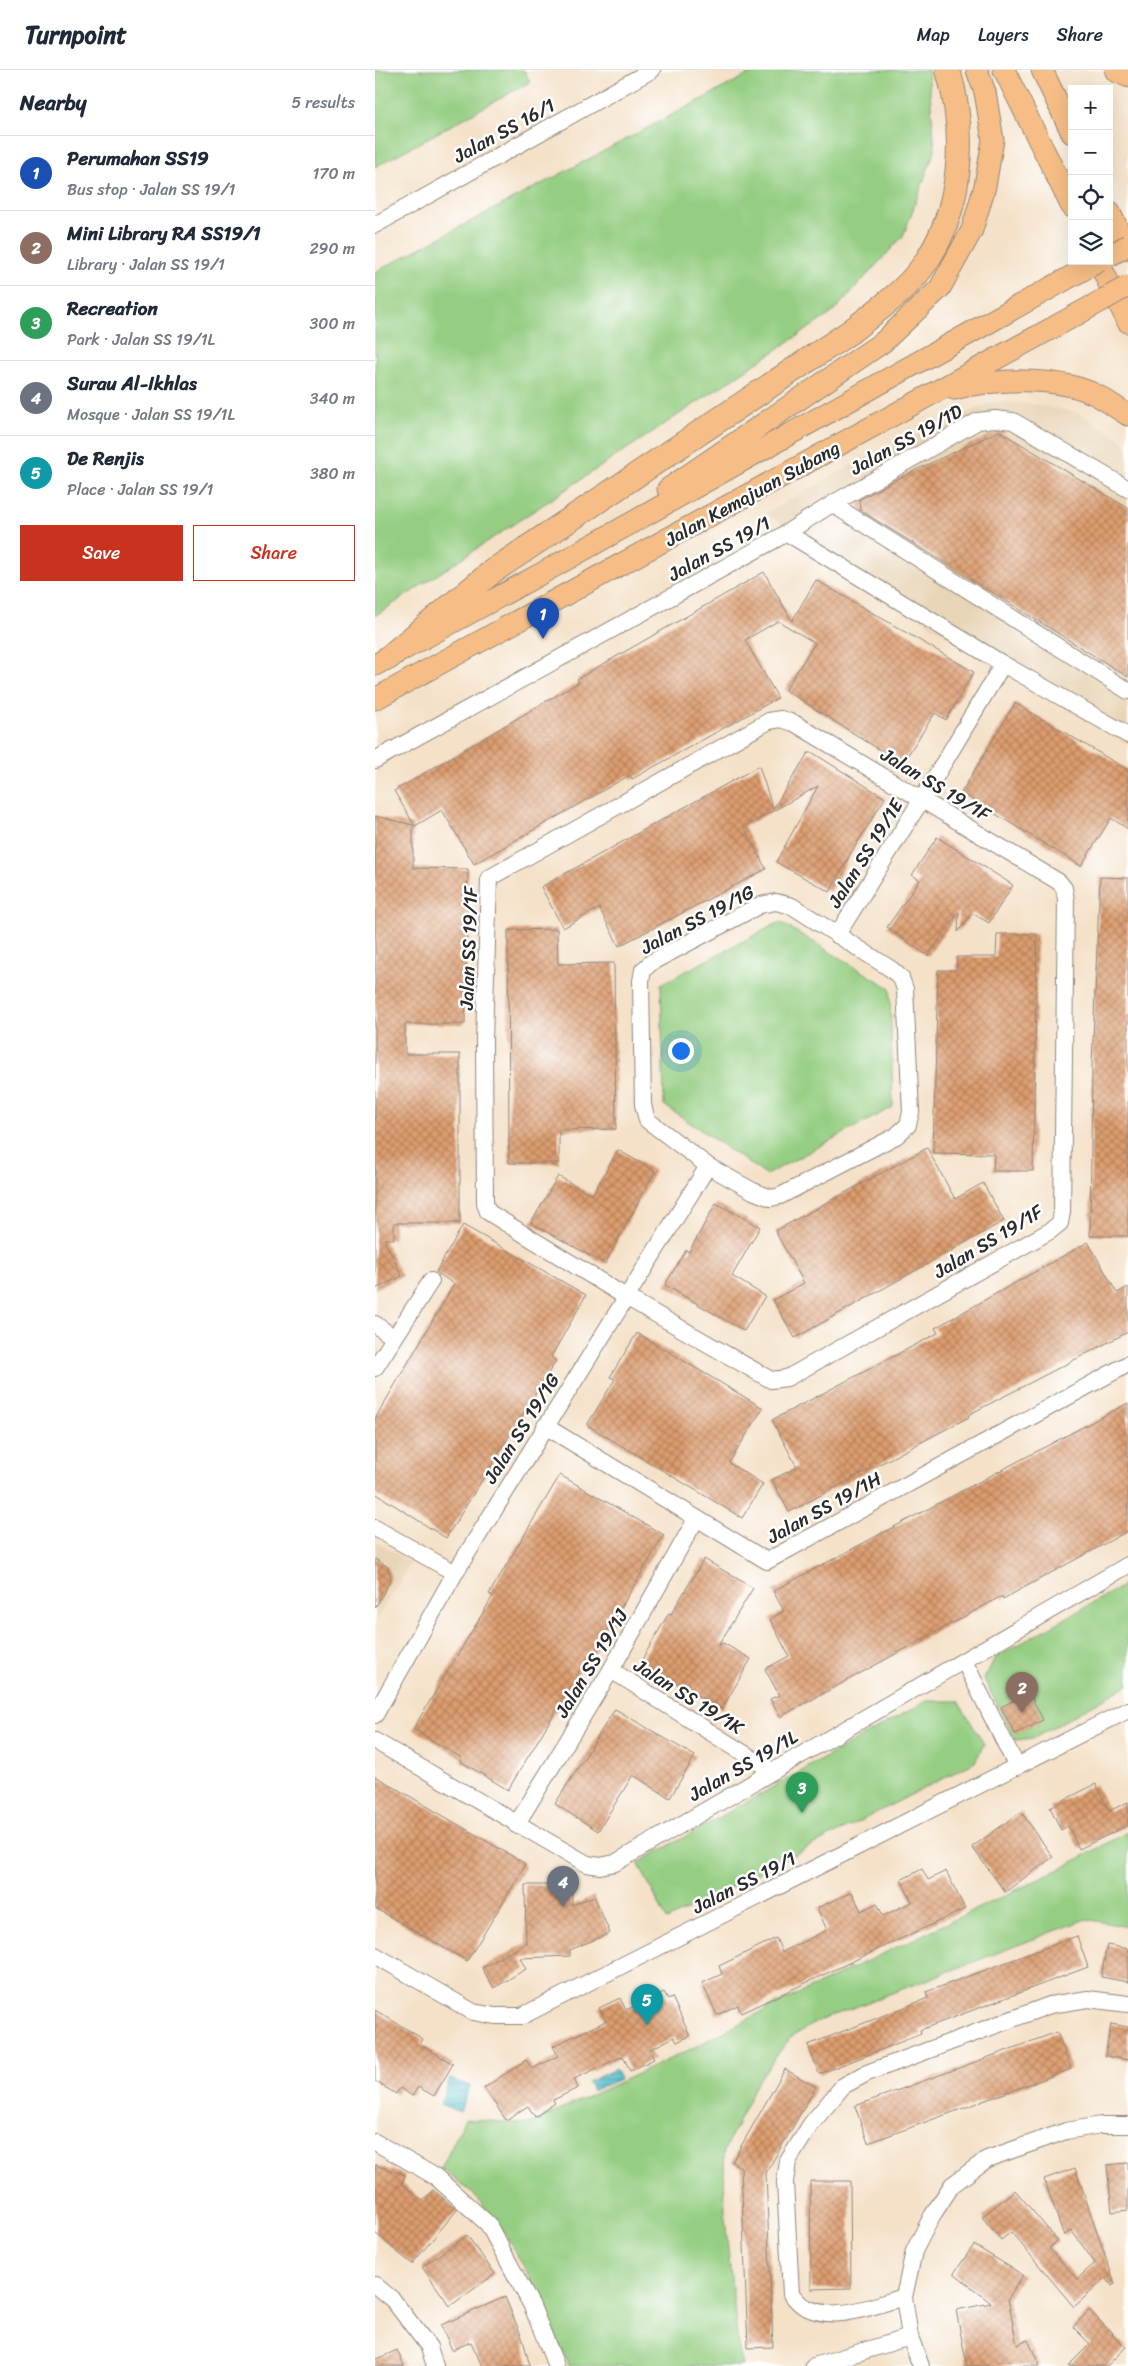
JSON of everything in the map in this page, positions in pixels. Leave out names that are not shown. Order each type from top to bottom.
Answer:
[{"type":"highway","points":[[381,661],[493,571],[849,332],[894,298],[910,281],[935,248],[945,224],[957,178],[959,142],[952,85],[947,70]]},
{"type":"highway","points":[[1117,70],[1128,75]]},
{"type":"main road","points":[[544,572],[883,342],[940,288],[972,230],[985,186],[993,140],[985,92],[977,70]]},
{"type":"main road","points":[[1004,70],[1068,199]]},
{"type":"main road","points":[[1042,70],[1071,130]]},
{"type":"main road","points":[[1113,219],[1128,250]]},
{"type":"main road","points":[[1113,254],[1128,245]]},
{"type":"main road","name":"Jalan Kemajuan Subang","points":[[381,661],[544,572],[1092,265]]},
{"type":"main road","points":[[1101,265],[1128,322]]},
{"type":"main road","name":"Jalan Kemajuan Subang","points":[[375,699],[1128,286]]},
{"type":"main road","points":[[930,396],[968,386],[995,382],[1046,382],[1091,392],[1128,415]]},
{"type":"street","name":"Jalan SS 16/1","points":[[375,225],[652,70]]},
{"type":"street","name":"Jalan SS 19/1D","points":[[787,533],[832,504],[978,421],[995,418],[1013,421],[1128,490]]},
{"type":"street","points":[[832,504],[1128,691]]},
{"type":"street","name":"Jalan SS 19/1","points":[[375,760],[787,533],[1003,664],[1128,735]]},
{"type":"street","name":"Jalan SS 19/1E","points":[[837,935],[1003,664]]},
{"type":"street","name":"Jalan SS 19/1F","points":[[781,718],[794,723],[1059,882],[1064,888],[1066,900],[1062,1212],[1060,1223],[1050,1231],[787,1378],[771,1380],[626,1297],[489,1212],[485,1203],[484,1042],[489,878],[769,721],[781,718]]},
{"type":"street","name":"Jalan SS 19/1G","points":[[775,902],[792,906],[891,969],[901,978],[905,989],[911,1112],[908,1125],[895,1136],[780,1196],[771,1198],[753,1191],[709,1166],[647,1120],[643,1105],[643,970],[652,962],[760,905],[775,902]]},
{"type":"street","name":"Jalan SS 19/1G","points":[[375,1715],[455,1573],[709,1166]]},
{"type":"street","points":[[375,1368],[431,1281]]},
{"type":"street","points":[[375,1324],[394,1338]]},
{"type":"street","name":"Jalan SS 19/1H","points":[[545,1426],[696,1520],[767,1560],[1128,1364]]},
{"type":"street","name":"Jalan SS 19/1J","points":[[516,1824],[611,1670],[696,1520]]},
{"type":"street","points":[[375,1528],[455,1573]]},
{"type":"street","name":"Jalan SS 19/1L","points":[[375,1741],[587,1864],[600,1866],[615,1863],[1128,1565]]},
{"type":"street","points":[[964,1660],[1017,1767]]},
{"type":"street","name":"Jalan SS 19/1K","points":[[611,1670],[772,1771]]},
{"type":"street","name":"Jalan SS 19/1","points":[[375,1955],[473,2012],[495,2016],[522,2016],[1128,1710]]},
{"type":"street","points":[[905,2296],[856,2310],[830,2314],[805,2307],[791,2294],[785,2182],[788,2162],[811,2124],[843,2086],[867,2073],[1049,2005],[1088,1999],[1128,2004]]},
{"type":"street","points":[[921,2366],[910,2337],[905,2296],[914,2251],[932,2216],[952,2186],[987,2159],[1066,2131],[1101,2125],[1128,2125]]},
{"type":"street","points":[[375,2142],[436,2177],[488,2224],[532,2306],[556,2366]]},
{"type":"street","points":[[375,2285],[393,2300],[429,2347],[435,2366]]},
{"type":"street","points":[[814,2366],[910,2337]]},
{"type":"shaded area","points":[[992,402],[1031,404],[1079,413],[1124,441],[1128,448],[1128,744],[993,667],[766,513],[857,462]]},
{"type":"shaded area","points":[[375,1541],[411,1563],[375,1621]]},
{"type":"green space","points":[[375,70],[524,70],[530,82],[375,167]]},
{"type":"green space","points":[[757,70],[928,70],[935,150],[903,236],[832,313],[375,616],[375,272]]},
{"type":"green space","points":[[780,922],[890,988],[893,1107],[766,1175],[664,1105],[661,984]]},
{"type":"green space","points":[[1128,1583],[1128,1685],[1034,1738],[1015,1740],[984,1679],[995,1658]]},
{"type":"green space","points":[[926,1701],[958,1701],[984,1744],[975,1762],[667,1920],[638,1863]]},
{"type":"green space","points":[[1128,1832],[1128,1927],[1086,1919],[816,2022],[790,2038],[757,2082],[724,2151],[725,2218],[738,2346],[743,2366],[569,2366],[529,2276],[504,2233],[490,2213],[470,2191],[441,2169],[465,2119],[528,2124],[534,2122],[691,2049],[767,2009],[1060,1869]]},
{"type":"water","points":[[615,2069],[620,2079],[592,2091],[588,2082]]},
{"type":"water","points":[[450,2079],[470,2086],[460,2112],[440,2104]]},
{"type":"building","points":[[999,431],[1128,508],[1128,677],[860,510],[859,500],[899,478]]},
{"type":"building","points":[[764,572],[792,621],[816,580],[974,672],[946,720],[935,713],[902,764],[785,690],[815,643],[778,621],[745,640],[778,698],[632,779],[630,775],[474,864],[442,810],[415,826],[394,791],[579,682],[577,679]]},
{"type":"building","points":[[1015,703],[1128,770],[1128,829],[1111,818],[1081,866],[961,793]]},
{"type":"building","points":[[808,753],[813,753],[885,798],[851,853],[830,892],[776,862],[818,786],[744,827],[766,869],[619,946],[599,908],[563,928],[541,887],[759,766],[773,809]]},
{"type":"building","points":[[375,816],[413,825],[413,868],[468,869],[465,1024],[405,1024],[405,1054],[460,1054],[460,1223],[394,1223],[394,1239],[384,1239],[402,1276],[375,1289]]},
{"type":"building","points":[[937,837],[1013,885],[989,923],[972,913],[958,932],[959,912],[928,956],[887,927],[920,880],[912,875]]},
{"type":"building","points":[[1100,877],[1128,878],[1128,1236],[1090,1236],[1092,1064]]},
{"type":"building","points":[[557,929],[558,964],[614,963],[616,1129],[559,1130],[559,1163],[509,1163],[508,930]]},
{"type":"building","points":[[997,934],[1037,934],[1033,1171],[993,1171],[994,1154],[933,1153],[938,970],[957,970],[957,957],[996,957]]},
{"type":"building","points":[[927,1148],[955,1199],[983,1183],[1004,1221],[795,1338],[773,1300],[804,1283],[775,1231]]},
{"type":"building","points":[[618,1150],[655,1171],[605,1264],[531,1223],[558,1176],[592,1195]]},
{"type":"building","points":[[716,1203],[760,1227],[732,1276],[765,1296],[744,1331],[665,1285],[686,1250],[689,1252]]},
{"type":"building","points":[[463,1225],[586,1295],[551,1357],[556,1361],[446,1538],[375,1493],[375,1419],[454,1284],[436,1272]]},
{"type":"building","points":[[1088,1242],[1117,1293],[1128,1287],[1128,1332],[968,1415],[969,1417],[789,1512],[772,1480],[797,1467],[772,1420],[938,1333],[935,1328]]},
{"type":"building","points":[[637,1333],[763,1408],[729,1463],[763,1484],[742,1518],[587,1425],[615,1379],[610,1377]]},
{"type":"building","points":[[1128,1403],[1128,1531],[1003,1599],[1002,1596],[780,1717],[770,1699],[779,1695],[765,1669],[789,1656],[770,1619],[784,1611],[773,1591]]},
{"type":"building","points":[[560,1475],[664,1535],[593,1655],[590,1654],[508,1790],[460,1761],[462,1758],[413,1729],[493,1596],[489,1594]]},
{"type":"building","points":[[375,1559],[388,1567],[391,1579],[375,1608]]},
{"type":"building","points":[[704,1559],[753,1588],[718,1646],[723,1643],[751,1659],[722,1709],[640,1663],[669,1613],[671,1614]]},
{"type":"building","points":[[1029,1692],[1043,1720],[1015,1734],[1001,1707]]},
{"type":"building","points":[[615,1709],[695,1756],[670,1798],[633,1775],[598,1831],[555,1804]]},
{"type":"building","points":[[375,1776],[524,1863],[524,1868],[467,1961],[375,1908]]},
{"type":"building","points":[[1096,1784],[1109,1811],[1128,1802],[1128,1825],[1079,1849],[1068,1826],[1061,1830],[1050,1807]]},
{"type":"building","points":[[1021,1812],[1053,1857],[1005,1892],[972,1847]]},
{"type":"building","points":[[922,1869],[928,1880],[946,1871],[965,1909],[741,2013],[738,2005],[717,2015],[702,1983],[722,1974],[719,1966],[776,1938],[782,1952],[827,1930],[817,1908],[852,1892],[861,1911],[877,1903],[883,1916],[912,1902],[901,1880]]},
{"type":"building","points":[[525,1885],[572,1885],[572,1905],[594,1896],[610,1933],[570,1950],[570,1956],[520,1958],[526,1969],[494,1988],[482,1968],[526,1943]]},
{"type":"building","points":[[1077,1936],[1088,1967],[920,2030],[921,2034],[819,2074],[808,2045],[928,1998],[926,1992]]},
{"type":"building","points":[[1107,1945],[1128,1949],[1128,1982],[1101,1977]]},
{"type":"building","points":[[664,1992],[668,1999],[672,1997],[690,2036],[677,2042],[674,2037],[649,2050],[654,2059],[630,2071],[623,2056],[574,2079],[578,2088],[553,2100],[555,2103],[535,2117],[528,2106],[506,2120],[484,2088],[526,2060],[532,2069],[558,2056],[553,2046],[606,2021],[599,2008],[620,1998],[626,2010]]},
{"type":"building","points":[[375,2010],[423,2039],[420,2044],[453,2064],[434,2096],[418,2087],[412,2096],[400,2088],[396,2094],[375,2081]]},
{"type":"building","points":[[1111,2024],[1128,2027],[1128,2060],[1105,2056]]},
{"type":"building","points":[[1057,2032],[1071,2069],[868,2143],[855,2106]]},
{"type":"building","points":[[785,2069],[816,2087],[766,2173],[773,2347],[748,2348],[741,2167],[732,2162]]},
{"type":"building","points":[[1128,2163],[1128,2210],[1112,2212],[1107,2165]]},
{"type":"building","points":[[375,2165],[405,2175],[402,2184],[423,2201],[433,2190],[457,2210],[412,2264],[375,2233]]},
{"type":"building","points":[[1075,2168],[1115,2284],[1112,2286],[1106,2278],[1074,2307],[1011,2232],[1001,2240],[982,2217],[1015,2190],[1058,2241],[1049,2248],[1077,2279],[1095,2263],[1071,2230],[1064,2236],[1044,2179]]},
{"type":"building","points":[[810,2181],[850,2181],[851,2288],[811,2289]]},
{"type":"building","points":[[467,2235],[495,2274],[450,2306],[422,2267]]},
{"type":"building","points":[[974,2245],[1023,2275],[1008,2299],[1017,2345],[1028,2340],[1040,2366],[967,2366],[956,2310],[991,2303],[954,2273]]},
{"type":"building","points":[[505,2297],[523,2340],[530,2366],[482,2366],[471,2342],[452,2350],[441,2325]]},
{"type":"building","points":[[1089,2310],[1126,2347],[1107,2366],[1068,2366],[1090,2344],[1073,2327]]},
{"type":"building","points":[[397,2350],[404,2366],[375,2366],[375,2360]]},
{"type":"place","name":"Perumahan SS19","points":[[543,639]]},
{"type":"place","name":"Mini Library RA SS19/1","points":[[1022,1713]]},
{"type":"place","name":"Recreation","points":[[802,1813]]},
{"type":"place","name":"Surau Al-Ikhlas","points":[[563,1907]]},
{"type":"place","name":"De Renjis","points":[[647,2025]]}]
